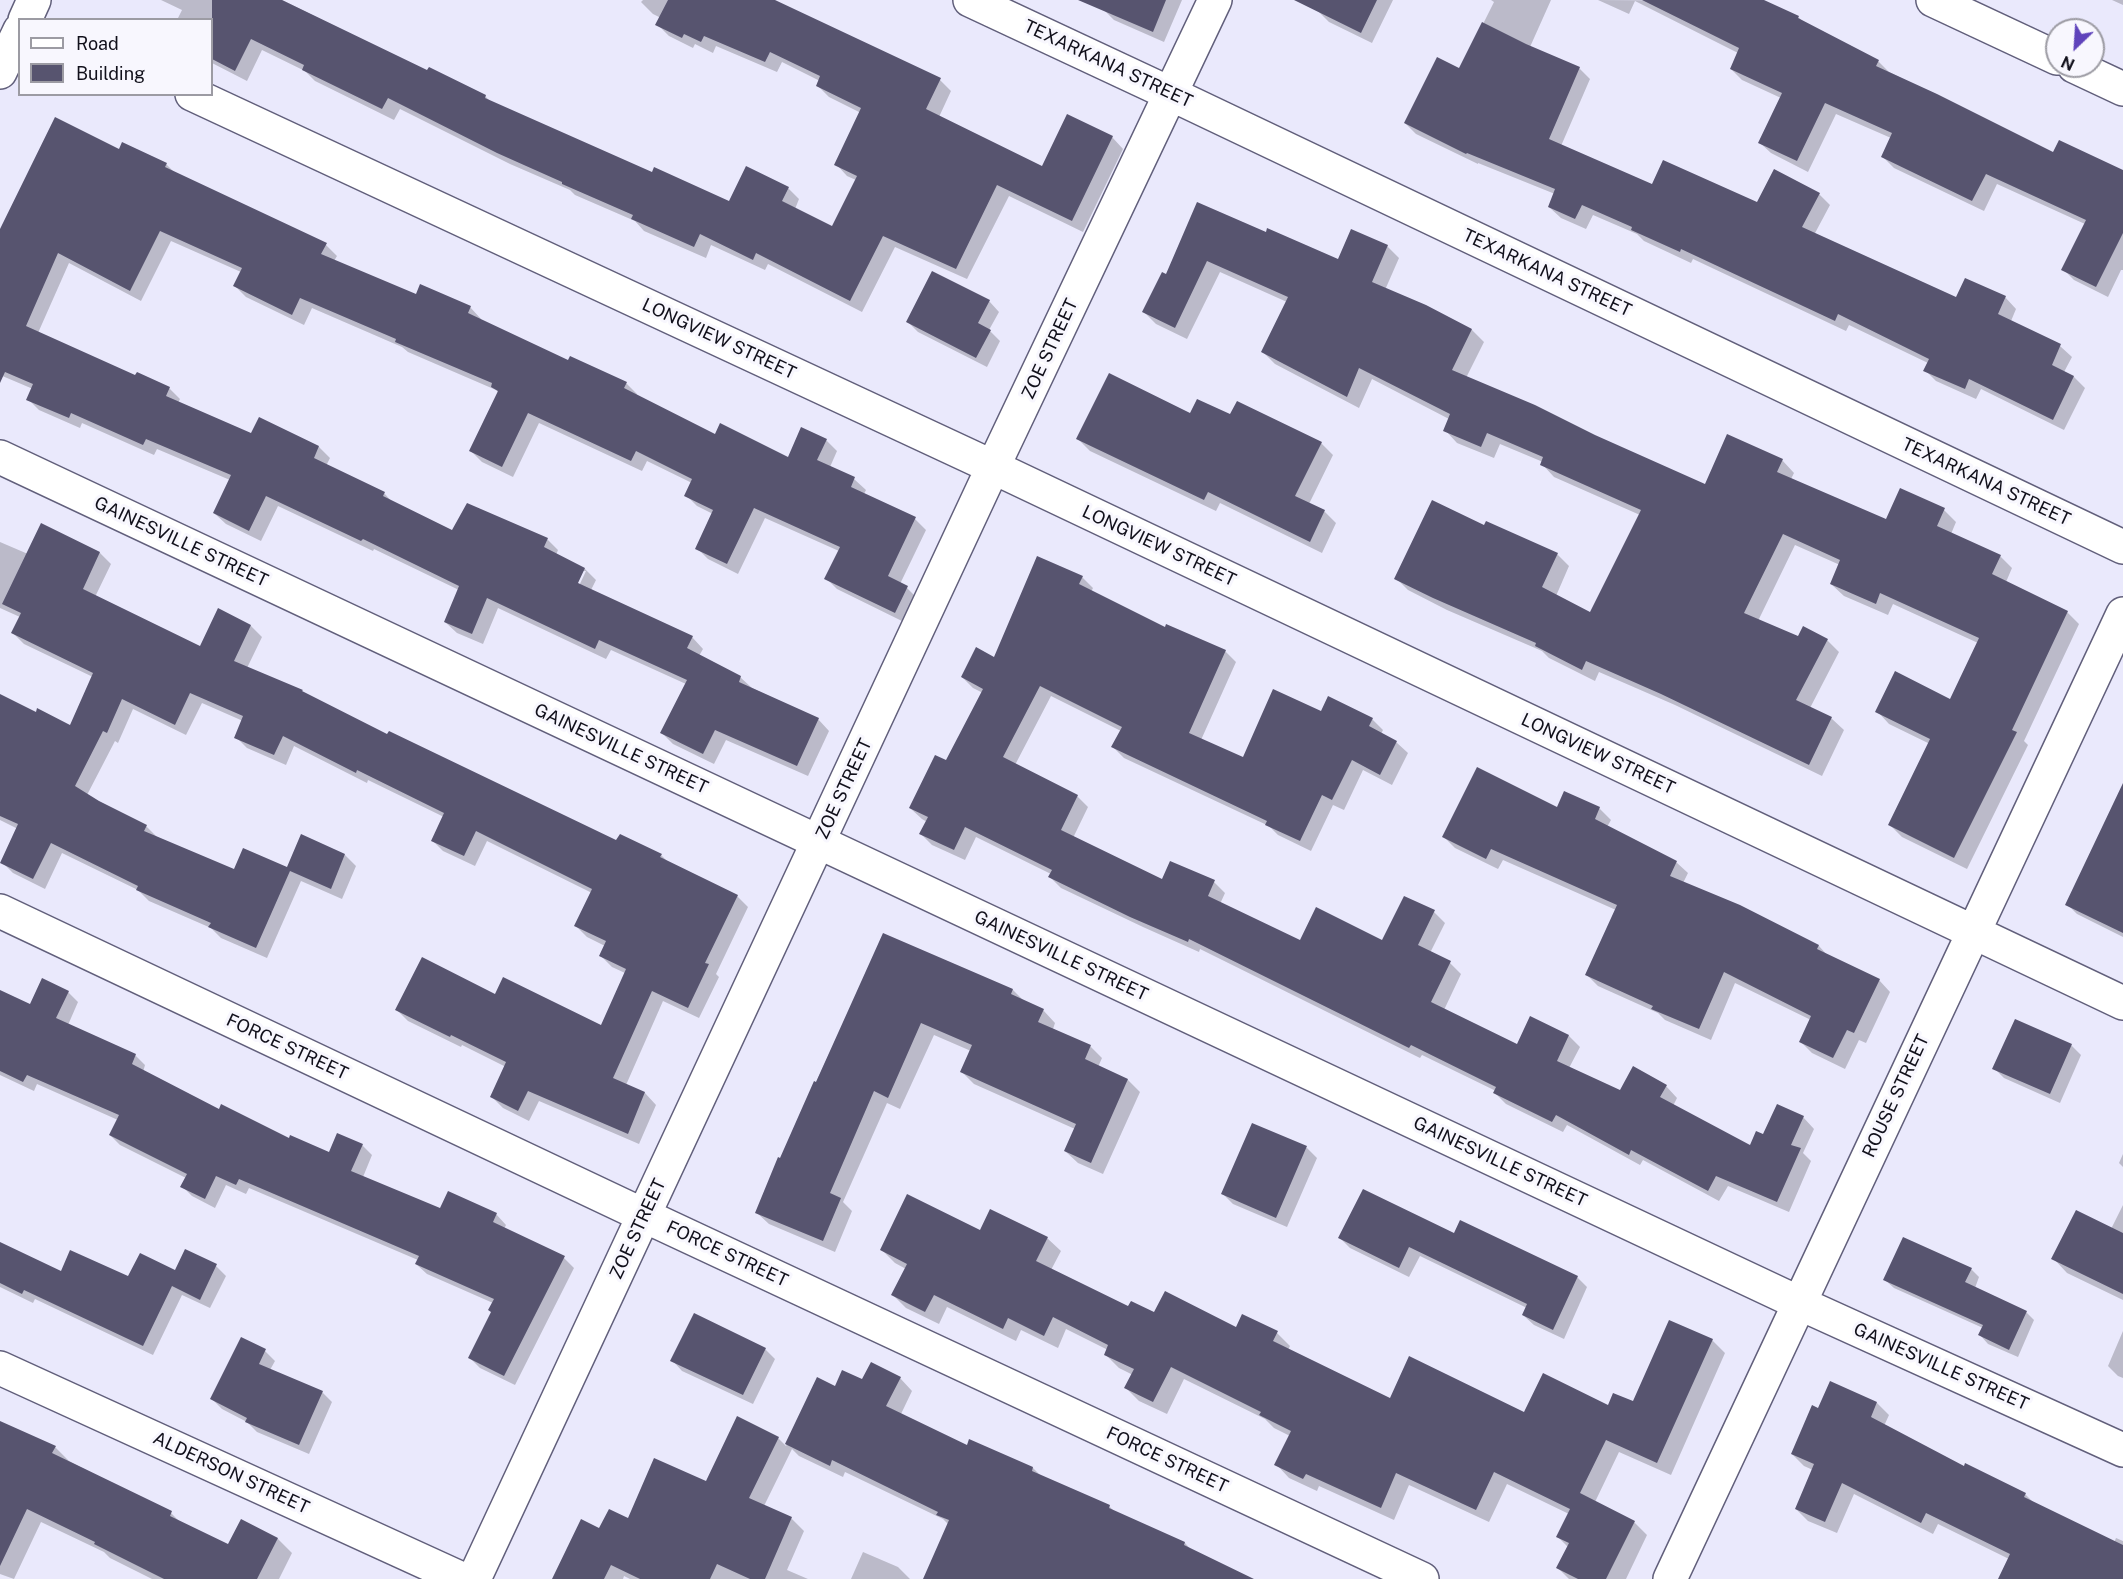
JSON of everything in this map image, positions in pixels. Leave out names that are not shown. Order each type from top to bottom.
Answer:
[{"type":"street","name":"TEXARKANA STREET","points":[[970,0],[2123,547]]},
{"type":"street","name":"ZOE STREET","points":[[474,1579],[820,842],[993,467],[1215,0]]},
{"type":"street","points":[[1933,0],[2045,52]]},
{"type":"street","points":[[0,72],[18,35]]},
{"type":"street","points":[[2100,78],[2123,89]]},
{"type":"street","name":"LONGVIEW STREET","points":[[196,96],[993,467],[2123,1003]]},
{"type":"street","name":"GAINESVILLE STREET","points":[[0,457],[1799,1303],[2123,1450]]},
{"type":"street","name":"ROUSE STREET","points":[[1670,1579],[2123,614]]},
{"type":"street","name":"FORCE STREET","points":[[0,911],[645,1216],[1422,1579]]},
{"type":"street","name":"ALDERSON STREET","points":[[0,1368],[462,1579]]},
{"type":"building","points":[[212,0],[282,0],[427,70],[429,67],[486,95],[485,98],[652,172],[654,167],[729,201],[746,166],[789,187],[782,201],[832,226],[857,176],[834,165],[861,108],[816,86],[820,76],[770,52],[765,62],[704,36],[701,42],[684,34],[682,38],[655,25],[668,0],[775,0],[941,78],[926,109],[1042,166],[1067,114],[1113,136],[1072,221],[997,185],[956,269],[883,236],[850,301],[756,253],[753,260],[700,234],[694,247],[631,219],[633,215],[497,153],[388,98],[382,109],[302,70],[304,65],[251,39],[235,71],[213,60]]},
{"type":"building","points":[[1078,0],[1166,0],[1153,32]]},
{"type":"building","points":[[1294,0],[1377,0],[1361,33]]},
{"type":"building","points":[[1642,0],[1764,0],[1799,16],[1798,18],[1879,60],[1876,66],[2053,152],[2059,140],[2123,170],[2123,233],[2096,287],[2061,270],[2086,220],[1986,174],[1972,201],[1881,157],[1892,133],[1825,103],[1797,161],[1758,143],[1782,93],[1730,69],[1739,48]]},
{"type":"building","points":[[1482,22],[1580,67],[1549,139],[1652,184],[1663,160],[1757,202],[1774,169],[1820,193],[1802,227],[1956,297],[1965,278],[2006,296],[1998,314],[2061,344],[2052,365],[2074,376],[2053,420],[1969,379],[1965,389],[1923,371],[1929,359],[1838,314],[1835,321],[1681,249],[1680,252],[1631,230],[1632,227],[1582,205],[1575,219],[1548,207],[1555,189],[1466,154],[1404,123],[1437,57],[1459,68]]},
{"type":"building","points":[[55,117],[119,149],[122,142],[167,163],[165,167],[327,243],[321,254],[416,294],[420,284],[471,306],[468,313],[568,360],[570,356],[627,382],[624,388],[715,434],[720,423],[788,457],[801,427],[827,439],[817,460],[855,477],[851,487],[916,517],[888,576],[908,586],[895,613],[824,579],[840,547],[754,508],[727,564],[695,549],[713,510],[684,496],[692,479],[636,451],[631,461],[528,413],[502,467],[469,451],[498,391],[491,387],[492,383],[300,298],[292,315],[233,286],[242,268],[160,231],[130,291],[58,253],[26,326],[135,375],[137,372],[170,387],[166,396],[251,433],[259,417],[319,446],[314,458],[385,492],[383,496],[452,530],[467,503],[548,538],[544,547],[585,568],[578,583],[693,636],[687,648],[741,676],[739,682],[819,718],[797,766],[715,730],[703,754],[660,733],[687,680],[599,640],[595,649],[487,598],[472,634],[444,622],[459,586],[363,539],[361,541],[266,496],[249,531],[213,513],[231,475],[146,439],[143,445],[71,413],[69,418],[26,400],[33,384],[5,372],[0,383],[0,229]]},
{"type":"building","points":[[1197,202],[1266,232],[1267,228],[1338,259],[1351,229],[1388,245],[1372,282],[1426,305],[1472,329],[1452,370],[1535,405],[1595,435],[1705,484],[1727,434],[1783,459],[1777,472],[1886,519],[1900,488],[1945,508],[1937,526],[2001,555],[1992,574],[2068,611],[2012,730],[2017,732],[1954,858],[1888,825],[1930,739],[1875,712],[1895,671],[1950,699],[1979,638],[1880,593],[1876,604],[1830,584],[1840,560],[1783,534],[1744,613],[1798,636],[1803,626],[1828,639],[1796,700],[1832,717],[1809,765],[1586,661],[1582,670],[1535,646],[1536,643],[1394,579],[1432,500],[1484,525],[1486,521],[1558,553],[1542,587],[1590,612],[1641,510],[1540,465],[1543,457],[1487,433],[1481,447],[1443,431],[1450,414],[1359,368],[1347,397],[1261,352],[1288,297],[1207,261],[1175,328],[1142,312],[1162,272],[1166,274]]},
{"type":"building","points":[[932,271],[990,300],[978,323],[991,330],[976,358],[906,322]]},
{"type":"building","points":[[1109,373],[1190,413],[1197,399],[1230,414],[1237,401],[1322,442],[1295,496],[1325,510],[1310,542],[1208,492],[1204,500],[1076,439]]},
{"type":"building","points":[[41,523],[100,552],[83,589],[200,646],[218,608],[251,625],[234,661],[303,690],[387,734],[389,731],[616,840],[620,834],[662,854],[660,857],[738,895],[705,963],[709,964],[688,1008],[652,991],[613,1078],[645,1092],[628,1134],[528,1091],[518,1111],[490,1097],[506,1062],[395,1010],[422,957],[495,994],[503,977],[601,1025],[626,969],[599,956],[606,941],[574,926],[592,889],[476,831],[464,856],[431,841],[444,813],[357,770],[356,773],[283,736],[274,755],[234,738],[243,716],[190,693],[175,725],[122,699],[107,733],[103,731],[75,786],[147,825],[144,831],[234,869],[243,848],[287,867],[301,834],[345,854],[331,889],[290,871],[256,948],[208,927],[211,923],[136,890],[138,886],[51,843],[33,879],[0,863],[18,824],[0,816],[0,694],[36,712],[37,708],[70,725],[93,673],[11,633],[21,613],[2,604]]},
{"type":"building","points":[[1037,556],[1083,576],[1079,584],[1165,627],[1166,624],[1226,650],[1189,733],[1243,757],[1273,689],[1321,711],[1328,696],[1373,718],[1369,726],[1397,741],[1380,775],[1352,760],[1332,800],[1322,795],[1300,841],[1265,825],[1267,821],[1111,747],[1122,727],[1040,686],[1003,757],[1078,795],[1061,830],[1162,879],[1170,861],[1215,880],[1208,896],[1300,940],[1316,907],[1382,940],[1404,896],[1435,910],[1418,945],[1451,961],[1431,1002],[1517,1044],[1530,1016],[1569,1035],[1557,1061],[1620,1090],[1633,1066],[1667,1085],[1660,1097],[1750,1145],[1756,1131],[1763,1134],[1777,1104],[1804,1116],[1791,1145],[1801,1148],[1777,1202],[1716,1176],[1708,1191],[1631,1150],[1629,1155],[1556,1115],[1552,1122],[1493,1093],[1496,1087],[1411,1045],[1409,1048],[1189,939],[1188,942],[1130,917],[1048,877],[1052,870],[965,827],[954,850],[919,834],[928,817],[909,808],[935,755],[946,760],[983,689],[961,677],[976,647],[994,657]]},
{"type":"building","points":[[1477,767],[1557,807],[1564,791],[1600,807],[1595,819],[1677,861],[1670,876],[1740,905],[1819,945],[1817,949],[1880,979],[1854,1033],[1847,1030],[1833,1058],[1799,1042],[1811,1016],[1724,972],[1699,1029],[1651,1009],[1653,1006],[1585,975],[1617,905],[1491,849],[1486,859],[1442,837]]},
{"type":"building","points":[[2123,783],[2123,933],[2065,905]]},
{"type":"building","points":[[883,933],[1013,989],[1011,994],[1044,1009],[1038,1022],[1091,1045],[1085,1059],[1128,1079],[1091,1163],[1064,1151],[1076,1124],[960,1072],[972,1045],[921,1023],[888,1098],[874,1091],[830,1193],[841,1198],[823,1241],[755,1213],[778,1157],[780,1158],[814,1081],[816,1082]]},
{"type":"building","points":[[42,978],[69,991],[56,1018],[136,1054],[132,1064],[219,1109],[221,1104],[289,1138],[290,1135],[329,1152],[337,1133],[363,1144],[351,1171],[440,1208],[448,1191],[497,1213],[493,1222],[565,1256],[504,1376],[468,1358],[491,1312],[488,1310],[494,1299],[415,1264],[419,1256],[239,1179],[236,1185],[216,1176],[205,1199],[180,1187],[187,1174],[109,1135],[119,1115],[27,1075],[23,1082],[0,1071],[0,990],[30,1004]]},
{"type":"building","points":[[2015,1019],[2072,1044],[2050,1094],[1992,1069]]},
{"type":"building","points":[[1252,1123],[1307,1146],[1276,1218],[1221,1194]]},
{"type":"building","points":[[1363,1189],[1454,1233],[1460,1220],[1578,1276],[1553,1330],[1522,1315],[1527,1304],[1409,1247],[1399,1268],[1338,1238]]},
{"type":"building","points":[[907,1194],[980,1230],[990,1209],[1048,1237],[1036,1261],[1128,1306],[1131,1301],[1154,1312],[1165,1291],[1236,1327],[1242,1314],[1278,1331],[1273,1341],[1390,1398],[1409,1356],[1524,1412],[1543,1373],[1608,1405],[1613,1393],[1633,1401],[1669,1320],[1713,1339],[1657,1463],[1606,1440],[1580,1493],[1635,1521],[1606,1579],[1578,1579],[1556,1568],[1569,1543],[1556,1537],[1570,1509],[1494,1472],[1476,1510],[1396,1473],[1381,1508],[1306,1474],[1303,1479],[1274,1465],[1291,1431],[1259,1415],[1261,1412],[1171,1367],[1153,1402],[1124,1388],[1134,1369],[1104,1355],[1108,1345],[1053,1317],[1044,1336],[1008,1318],[1003,1329],[934,1295],[925,1312],[891,1295],[907,1264],[880,1250]]},
{"type":"building","points":[[2076,1210],[2123,1233],[2123,1294],[2051,1259]]},
{"type":"building","points":[[1903,1237],[1972,1268],[1965,1282],[2027,1311],[2009,1350],[1978,1335],[1983,1325],[1883,1280]]},
{"type":"building","points":[[0,1242],[61,1271],[70,1250],[128,1276],[140,1253],[175,1270],[185,1249],[217,1264],[200,1300],[172,1286],[143,1346],[24,1290],[22,1294],[0,1283]]},
{"type":"building","points":[[694,1313],[766,1348],[743,1395],[670,1361]]},
{"type":"building","points":[[241,1337],[266,1349],[259,1364],[323,1391],[299,1445],[245,1422],[247,1418],[210,1399]]},
{"type":"building","points":[[871,1362],[901,1377],[886,1406],[967,1445],[969,1439],[1033,1467],[1032,1471],[1110,1505],[1109,1508],[1185,1542],[1184,1545],[1254,1579],[923,1579],[949,1520],[936,1515],[938,1512],[832,1460],[830,1466],[785,1444],[817,1377],[835,1386],[842,1370],[862,1379]]},
{"type":"building","points":[[1830,1381],[1877,1402],[1871,1417],[1964,1466],[1965,1463],[2026,1493],[2024,1497],[2123,1545],[2123,1579],[1998,1579],[2010,1554],[1926,1513],[1921,1523],[1842,1483],[1825,1522],[1795,1509],[1814,1464],[1791,1454],[1812,1405],[1818,1408]]},
{"type":"building","points":[[737,1416],[779,1437],[749,1498],[792,1517],[765,1579],[750,1579],[717,1564],[710,1579],[640,1579],[611,1565],[604,1579],[552,1579],[581,1519],[599,1528],[609,1509],[628,1518],[654,1458],[706,1481]]},
{"type":"building","points":[[0,1421],[56,1446],[52,1453],[172,1511],[170,1516],[228,1544],[241,1519],[278,1538],[257,1579],[164,1579],[27,1509],[0,1566]]}]
